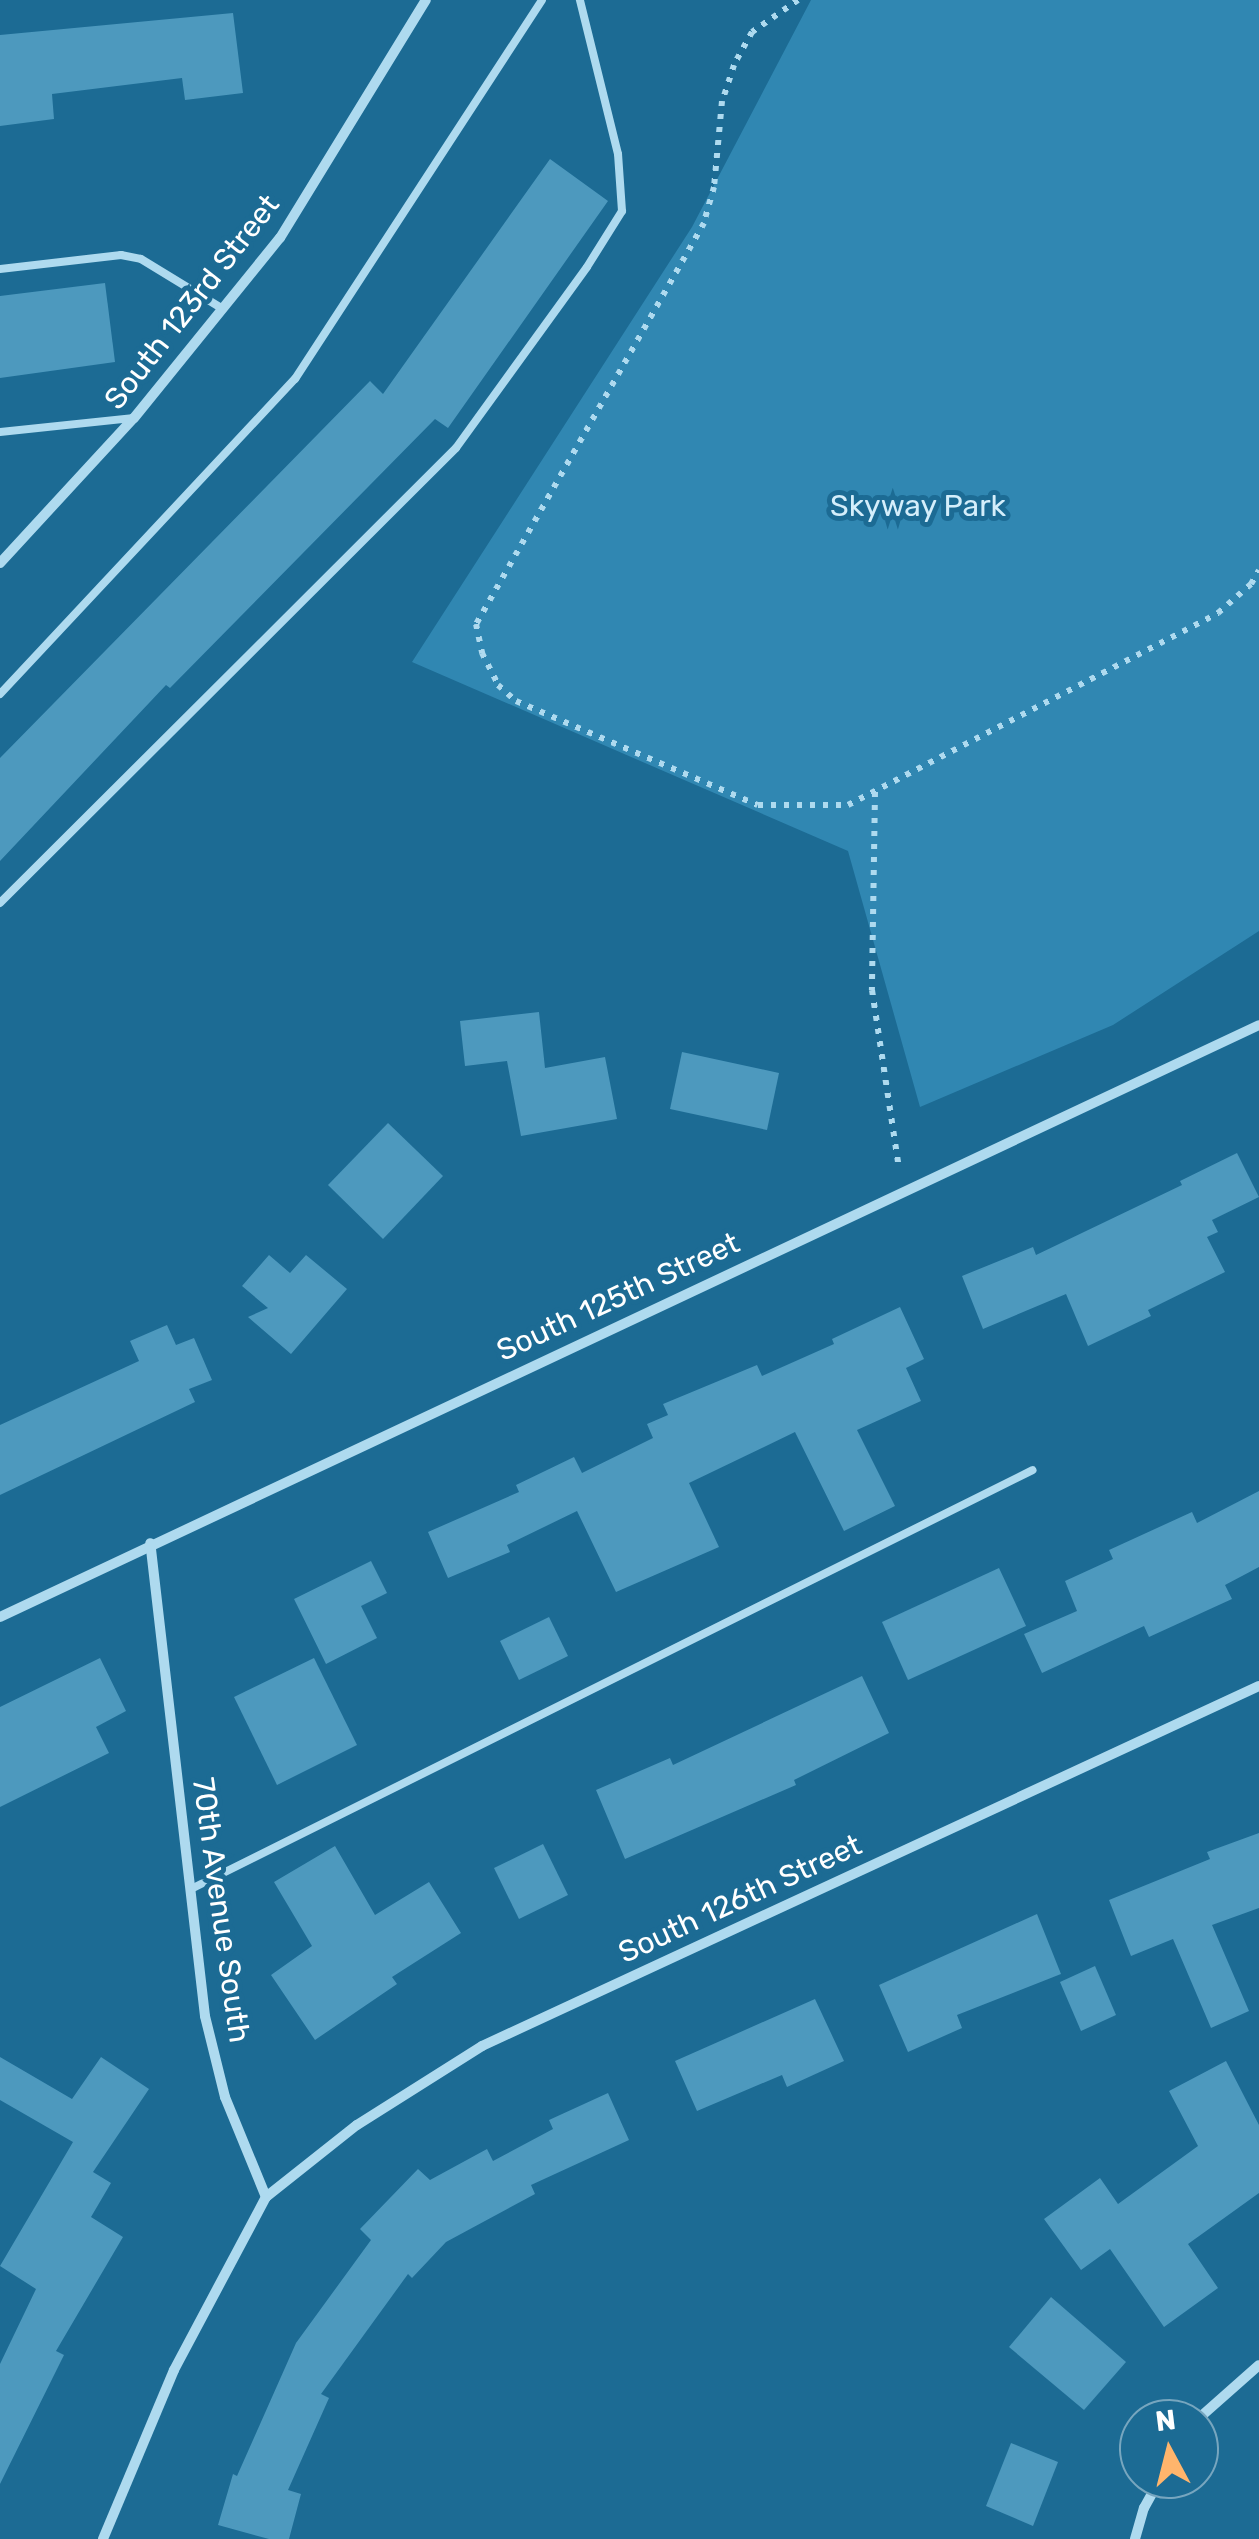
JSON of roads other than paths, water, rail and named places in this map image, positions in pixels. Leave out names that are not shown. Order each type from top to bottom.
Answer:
[{"type":"street","name":"South 123rd Street","points":[[0,563],[134,418],[280,238],[426,0]]},
{"type":"street","name":"South 125th Street","points":[[0,1617],[150,1543],[1259,1025]]},
{"type":"street","name":"70th Avenue South","points":[[150,1543],[213,2048],[225,2097],[266,2197]]},
{"type":"street","name":"South 126th Street","points":[[266,2197],[357,2124],[482,2046],[1259,1686]]},
{"type":"street","points":[[103,2539],[174,2370],[266,2197]]},
{"type":"street","points":[[1219,2400],[1259,2365]]},
{"type":"street","points":[[1136,2539],[1149,2499]]},
{"type":"lane","points":[[0,694],[296,379],[542,0]]},
{"type":"lane","points":[[0,902],[456,448],[588,267],[622,211],[618,154],[580,0]]},
{"type":"lane","points":[[0,268],[121,254],[141,258],[222,309]]},
{"type":"lane","points":[[0,432],[134,418]]},
{"type":"lane","points":[[191,1890],[1033,1470]]},
{"type":"park label","name":"Skyway Park","points":[[918,506]]}]
